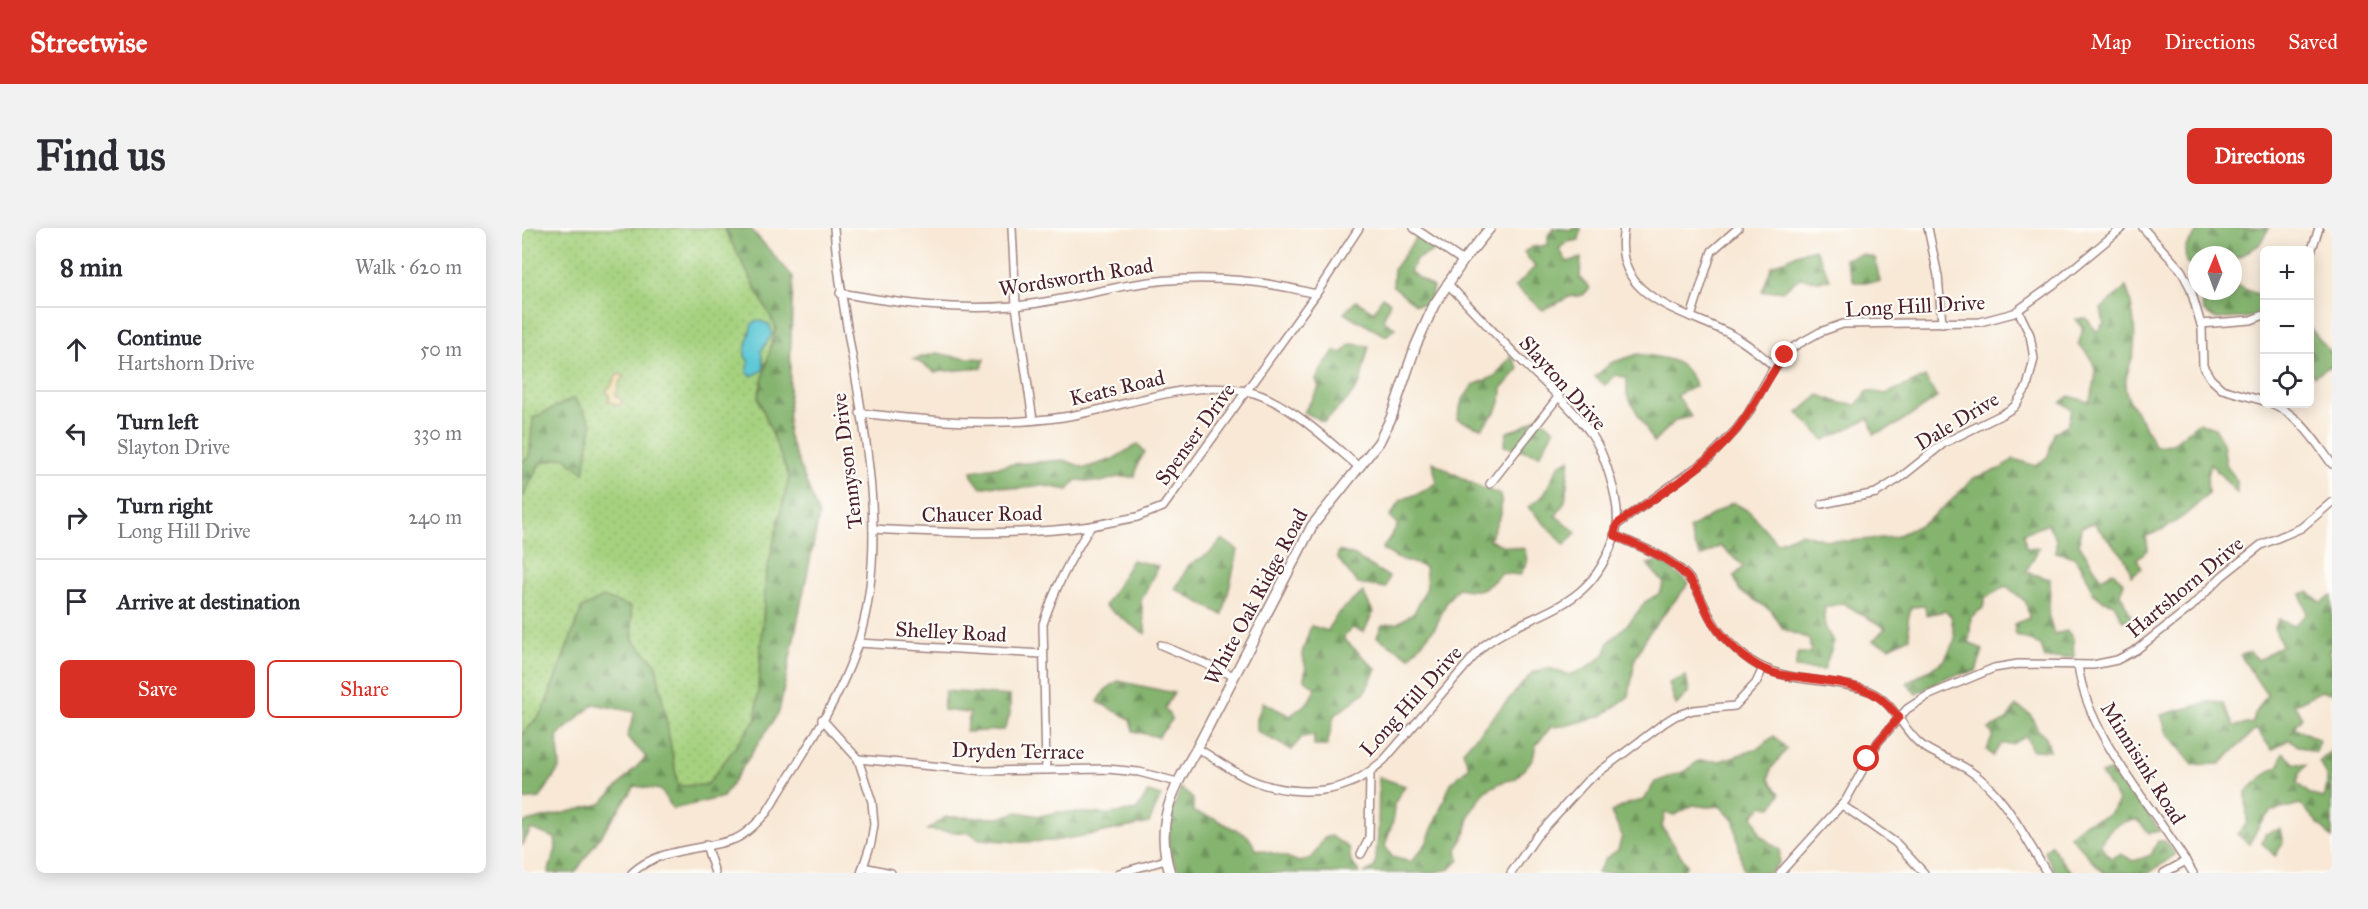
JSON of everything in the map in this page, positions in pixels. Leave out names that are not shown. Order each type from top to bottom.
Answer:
[{"type":"street","name":"Tennyson Drive","points":[[632,873],[663,855],[736,838],[759,821],[767,812],[822,719],[858,643],[869,591],[873,505],[840,292],[834,228]]},
{"type":"street","points":[[1012,228],[1016,306],[1033,420]]},
{"type":"street","name":"Spenser Drive","points":[[1091,526],[1137,517],[1163,507],[1316,294],[1359,228]]},
{"type":"street","points":[[1414,228],[1463,261]]},
{"type":"street","name":"White Oak Ridge Road","points":[[1170,873],[1164,848],[1165,819],[1177,782],[1197,748],[1312,526],[1379,442],[1425,322],[1447,283],[1490,228]]},
{"type":"street","points":[[1624,228],[1622,249],[1633,280],[1666,307],[1731,334],[1775,367]]},
{"type":"street","points":[[1691,317],[1712,251],[1738,228]]},
{"type":"street","points":[[1928,228],[1938,276],[1942,323]]},
{"type":"street","name":"Long Hill Drive","points":[[1197,748],[1248,778],[1269,787],[1326,790],[1348,784],[1370,772],[1384,760],[1482,647],[1496,635],[1569,601],[1587,585],[1599,570],[1617,524],[1708,459],[1736,430],[1775,367],[1795,346],[1843,324],[1980,322],[2018,310],[2054,285],[2122,228]]},
{"type":"street","points":[[2143,228],[2181,270],[2190,286],[2201,324],[2203,366],[2211,379],[2222,389],[2260,400]]},
{"type":"street","points":[[2313,246],[2319,228]]},
{"type":"street","name":"Wordsworth Road","points":[[840,292],[897,303],[954,308],[1016,306],[1069,299],[1129,285],[1170,279],[1212,278],[1253,281],[1316,294]]},
{"type":"street","name":"Slayton Drive","points":[[1447,283],[1559,396],[1590,432],[1608,467],[1617,524]]},
{"type":"street","name":"Dale Drive","points":[[1822,504],[1876,493],[1900,478],[1944,443],[2014,407],[2027,387],[2034,358],[2030,335],[2018,310]]},
{"type":"street","points":[[2201,324],[2250,320],[2260,317]]},
{"type":"street","name":"Keats Road","points":[[860,413],[927,422],[994,423],[1101,411],[1160,394],[1190,390],[1246,391],[1281,406],[1300,418],[1359,466]]},
{"type":"street","points":[[1490,484],[1559,396]]},
{"type":"street","points":[[2284,408],[2304,425],[2332,464]]},
{"type":"street","name":"Hartshorn Drive","points":[[1780,873],[1842,805],[1858,781],[1867,759],[1878,742],[1907,709],[1927,696],[1994,668],[2018,664],[2093,665],[2117,660],[2136,650],[2191,608],[2222,576],[2261,545],[2301,528],[2332,502]]},
{"type":"street","points":[[1046,770],[1043,624],[1050,603],[1091,526]]},
{"type":"street","name":"Chaucer Road","points":[[873,529],[957,534],[1091,526]]},
{"type":"street","points":[[1614,535],[1660,556],[1680,570],[1692,582],[1713,623],[1722,635],[1735,649],[1763,669],[1780,675],[1851,686],[1872,692],[1882,699],[1923,747],[1967,769],[1996,794],[2047,873]]},
{"type":"street","name":"Shelley Road","points":[[858,643],[1042,654]]},
{"type":"street","points":[[1161,645],[1234,676]]},
{"type":"street","name":"Minnisink Road","points":[[2078,665],[2080,686],[2103,736],[2193,873]]},
{"type":"street","points":[[1511,873],[1536,837],[1587,781],[1675,716],[1693,710],[1735,706],[1756,683],[1763,669]]},
{"type":"street","points":[[822,719],[858,759],[872,802],[874,824],[872,843],[862,870],[891,873]]},
{"type":"street","name":"Dryden Terrace","points":[[858,759],[985,771],[1123,770],[1177,782]]},
{"type":"street","points":[[1361,854],[1369,839],[1370,772]]},
{"type":"street","points":[[1842,805],[1896,843],[1924,873]]},
{"type":"street","points":[[706,845],[715,873]]},
{"type":"street","points":[[1119,873],[1166,860]]},
{"type":"street","points":[[2164,873],[2186,861]]},
{"type":"green space","points":[[522,228],[724,228],[776,327],[758,397],[789,477],[766,575],[756,719],[735,751],[707,785],[678,786],[656,664],[633,640],[631,607],[582,608],[543,711],[522,735],[522,499],[540,463],[564,457],[584,473],[592,423],[522,462]]},
{"type":"green space","points":[[724,228],[750,228],[793,277],[788,434],[819,516],[779,712],[723,797],[673,809],[661,790],[635,786],[575,873],[548,873],[556,849],[555,838],[531,829],[522,846],[522,823],[601,804],[646,757],[627,737],[635,712],[594,704],[557,736],[560,767],[540,798],[522,800],[522,735],[543,711],[582,608],[603,597],[631,607],[633,640],[656,664],[678,786],[707,785],[756,719],[766,575],[789,477],[758,397],[776,327]]},
{"type":"green space","points":[[1554,228],[1573,230],[1573,228],[1581,228],[1579,240],[1567,242],[1559,249],[1567,262],[1581,258],[1580,278],[1590,288],[1583,295],[1569,297],[1543,310],[1515,287],[1535,267],[1524,252],[1532,247],[1548,245],[1548,235]]},
{"type":"green space","points":[[2200,228],[2269,228],[2259,245],[2242,255],[2242,246],[2188,246],[2188,263],[2185,248]]},
{"type":"green space","points":[[1418,235],[1441,248],[1416,259],[1410,272],[1433,287],[1429,305],[1415,304],[1393,286],[1394,269]]},
{"type":"green space","points":[[1815,249],[1830,279],[1818,281],[1800,278],[1782,291],[1762,292],[1772,266],[1799,253]]},
{"type":"green space","points":[[1861,254],[1875,258],[1880,282],[1854,282],[1845,259]]},
{"type":"green space","points":[[2126,287],[2132,311],[2135,339],[2125,388],[2154,446],[2172,444],[2199,422],[2215,428],[2223,443],[2226,464],[2237,481],[2237,493],[2210,463],[2207,475],[2208,493],[2180,519],[2146,536],[2148,549],[2137,559],[2142,568],[2131,576],[2126,560],[2094,523],[2081,527],[2079,544],[2101,578],[2113,572],[2124,583],[2120,593],[2132,618],[2123,621],[2114,604],[2102,600],[2093,593],[2088,579],[2074,557],[2056,552],[2056,539],[2048,524],[2024,533],[2026,548],[2039,548],[2026,572],[2050,579],[2049,617],[2054,634],[2067,631],[2073,638],[2074,657],[2045,659],[2041,645],[2016,635],[2014,624],[2029,618],[2026,602],[2006,586],[1985,598],[1983,608],[1971,617],[1969,642],[1983,650],[1976,671],[1947,677],[1916,694],[1907,683],[1944,661],[1955,639],[1951,616],[1945,611],[1926,615],[1925,606],[1911,607],[1908,620],[1910,637],[1890,647],[1873,641],[1885,628],[1843,603],[1825,607],[1825,626],[1834,641],[1824,670],[1795,668],[1798,653],[1811,653],[1809,639],[1783,629],[1771,610],[1740,591],[1734,577],[1744,566],[1720,546],[1701,557],[1689,529],[1733,502],[1750,512],[1777,543],[1801,533],[1826,540],[1849,541],[1895,537],[1924,523],[1974,478],[2002,468],[2014,459],[2036,466],[2048,456],[2054,433],[2068,424],[2072,410],[2061,402],[2069,396],[2089,402],[2092,393],[2095,378],[2094,364],[2078,345],[2083,329],[2076,319],[2087,319],[2097,332],[2104,323],[2101,309]]},
{"type":"green space","points":[[2242,288],[2260,295],[2260,314],[2245,318],[2216,319],[2204,311],[2202,304],[2216,300],[2242,300]]},
{"type":"green space","points":[[1382,297],[1390,302],[1383,320],[1395,328],[1386,336],[1344,313],[1356,301],[1374,312]]},
{"type":"green space","points":[[2314,333],[2332,354],[2332,368],[2328,367],[2314,376]]},
{"type":"green space","points":[[1350,344],[1369,346],[1360,383],[1349,398],[1324,422],[1304,412],[1319,388],[1316,379],[1325,363],[1335,351],[1343,353]]},
{"type":"green space","points":[[937,353],[985,359],[982,368],[935,372],[914,359]]},
{"type":"green space","points":[[1638,354],[1666,358],[1680,364],[1686,369],[1696,386],[1677,395],[1691,417],[1676,420],[1654,442],[1627,395],[1627,378],[1616,375],[1605,385],[1595,377],[1611,363]]},
{"type":"green space","points":[[1511,356],[1519,369],[1502,388],[1499,406],[1490,419],[1481,428],[1457,419],[1462,401],[1473,385],[1496,376]]},
{"type":"green space","points":[[1925,377],[1937,398],[1896,425],[1874,434],[1869,418],[1824,440],[1798,413],[1819,395],[1840,403],[1856,405],[1868,391],[1886,394]]},
{"type":"green space","points":[[574,398],[592,423],[584,473],[564,457],[540,463],[522,499],[522,462],[529,457],[533,418]]},
{"type":"green space","points":[[1538,417],[1554,429],[1540,455],[1504,446],[1507,432],[1522,427]]},
{"type":"green space","points":[[1138,444],[1145,452],[1138,463],[1135,477],[1118,477],[1101,482],[1076,480],[1068,490],[1040,485],[1019,489],[996,485],[981,488],[971,471],[1013,464],[1064,460],[1085,468],[1113,459]]},
{"type":"green space","points":[[1570,459],[1565,501],[1556,516],[1576,532],[1565,545],[1528,507],[1543,496],[1559,465]]},
{"type":"green space","points":[[1433,462],[1475,485],[1501,495],[1501,514],[1489,540],[1505,546],[1525,549],[1527,562],[1520,575],[1501,573],[1487,587],[1478,590],[1458,588],[1447,601],[1436,626],[1410,657],[1377,637],[1382,625],[1398,623],[1414,613],[1427,587],[1425,567],[1397,558],[1382,549],[1398,525],[1390,517],[1401,500],[1422,492],[1436,483]]},
{"type":"green space","points":[[1222,539],[1238,550],[1223,615],[1175,589],[1189,565],[1210,553]]},
{"type":"green space","points":[[1339,551],[1355,556],[1389,577],[1386,588],[1358,584],[1337,557]]},
{"type":"green space","points":[[1132,560],[1158,566],[1141,601],[1146,634],[1105,606]]},
{"type":"green space","points":[[1660,560],[1689,583],[1648,634],[1635,659],[1629,696],[1602,716],[1551,727],[1536,745],[1533,759],[1515,779],[1502,782],[1485,791],[1470,813],[1465,834],[1457,850],[1459,860],[1450,869],[1431,873],[1365,873],[1375,867],[1379,777],[1405,786],[1394,804],[1393,821],[1385,846],[1392,857],[1411,862],[1426,844],[1451,783],[1469,767],[1463,751],[1533,672],[1549,668],[1569,675],[1585,669],[1605,654],[1609,642],[1630,622],[1645,602],[1660,593],[1664,583],[1647,564]]},
{"type":"green space","points":[[1363,592],[1373,612],[1364,632],[1352,628],[1343,638],[1376,669],[1365,692],[1334,716],[1327,746],[1314,746],[1314,735],[1302,737],[1291,750],[1257,731],[1257,719],[1263,702],[1290,716],[1308,702],[1316,688],[1304,679],[1306,668],[1302,653],[1311,626],[1328,631],[1339,613]]},
{"type":"green space","points":[[2308,592],[2321,602],[2332,596],[2332,649],[2329,652],[2332,656],[2332,693],[2321,691],[2294,705],[2302,717],[2294,727],[2319,740],[2316,752],[2298,746],[2289,739],[2272,750],[2256,729],[2220,764],[2193,765],[2167,733],[2161,715],[2210,702],[2223,703],[2234,726],[2253,723],[2255,714],[2267,695],[2240,655],[2250,652],[2259,660],[2282,645],[2274,628],[2279,619],[2293,626],[2307,614],[2301,594]]},
{"type":"green space","points":[[1686,676],[1689,692],[1676,705],[1669,683]]},
{"type":"green space","points":[[1118,681],[1174,693],[1165,708],[1172,720],[1158,737],[1133,731],[1130,719],[1098,702],[1105,690]]},
{"type":"green space","points":[[945,691],[1010,696],[1010,714],[1004,730],[966,732],[970,713],[943,710]]},
{"type":"green space","points":[[2016,706],[2030,714],[2038,730],[2046,737],[2050,751],[2032,750],[2026,736],[2012,744],[2001,744],[1993,756],[1987,750],[1993,735],[1989,729],[2007,720]]},
{"type":"green space","points":[[1774,736],[1787,749],[1771,769],[1769,779],[1780,794],[1772,807],[1763,806],[1753,815],[1761,836],[1780,850],[1779,863],[1769,873],[1746,873],[1743,869],[1734,821],[1720,806],[1693,805],[1675,815],[1665,813],[1662,827],[1687,865],[1682,873],[1597,873],[1606,858],[1618,850],[1622,836],[1611,812],[1630,803],[1644,800],[1655,782],[1686,771],[1698,761],[1720,761],[1757,749]]},
{"type":"green space","points":[[2332,750],[2332,838],[2300,804],[2270,812],[2249,844],[2237,834],[2247,824],[2246,792],[2263,776],[2279,766],[2284,753],[2294,763],[2306,765],[2297,783],[2311,795],[2324,798],[2327,779],[2325,770],[2319,762]]},
{"type":"green space","points":[[2116,769],[2160,831],[2149,833],[2137,820],[2125,822],[2111,830],[2100,844],[2110,858],[2121,854],[2134,861],[2151,855],[2158,841],[2165,841],[2176,854],[2149,873],[2104,873],[2070,836],[2084,823],[2107,816],[2118,803],[2101,774]]},
{"type":"green space","points":[[1181,788],[1193,799],[1193,812],[1215,819],[1248,836],[1256,849],[1299,862],[1313,857],[1324,838],[1331,836],[1349,848],[1351,862],[1360,873],[1180,873],[1167,849],[1172,812]]},
{"type":"green space","points":[[1148,792],[1161,796],[1149,823],[1089,835],[1053,841],[1020,842],[979,839],[970,833],[927,830],[946,817],[999,818],[1018,812],[1040,816],[1058,812],[1108,814],[1137,810]]},
{"type":"green space","points":[[2280,829],[2283,843],[2275,856],[2262,843],[2265,834]]},
{"type":"green space","points":[[2051,845],[2073,873],[2056,873],[2044,851]]},
{"type":"sand","points":[[618,374],[624,376],[619,383],[616,396],[623,401],[618,406],[607,400],[610,397],[606,391],[612,386]]},
{"type":"water","points":[[758,320],[770,325],[772,334],[761,351],[764,366],[762,371],[752,376],[747,373],[749,362],[745,352],[752,324]]},
{"type":"route","points":[[1785,355],[1772,371],[1748,414],[1736,430],[1708,459],[1617,524],[1614,535],[1660,556],[1680,570],[1692,582],[1713,623],[1722,635],[1735,649],[1764,669],[1780,675],[1851,686],[1872,692],[1882,699],[1899,717],[1867,759]]}]
